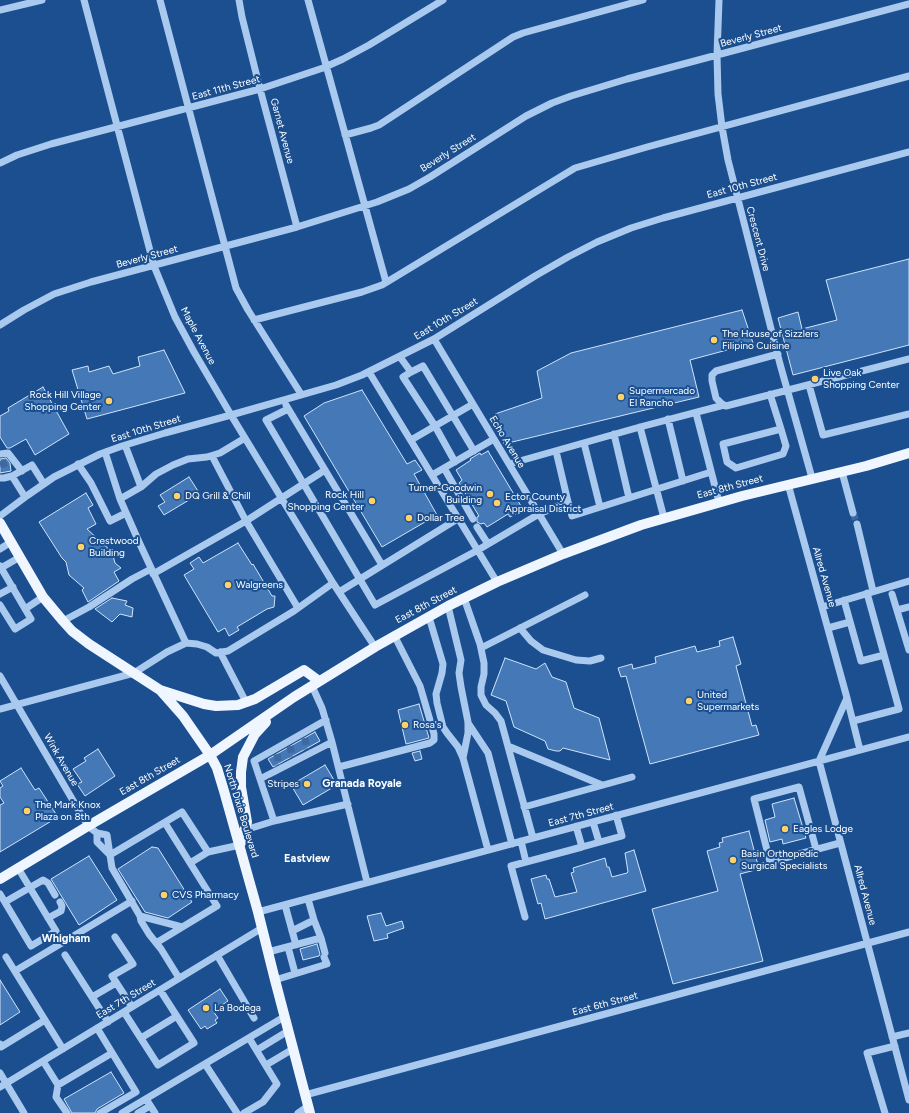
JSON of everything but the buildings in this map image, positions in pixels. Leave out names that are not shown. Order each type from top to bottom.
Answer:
[{"type":"main road","name":"East 8th Street","points":[[0,879],[210,755],[294,697],[374,647],[429,616],[497,582],[615,534],[664,518],[719,502],[812,478],[842,472],[909,453]]},
{"type":"main road","name":"North Dixie Boulevard","points":[[0,523],[43,597],[72,631],[89,644],[160,690],[183,716],[210,755],[224,791],[240,845],[309,1110]]},
{"type":"main road","points":[[160,690],[204,704],[216,706],[238,705],[268,693],[304,670],[316,683]]},
{"type":"main road","points":[[240,845],[246,822],[241,787],[243,757],[255,734],[277,709]]},
{"type":"street","points":[[0,10],[42,0]]},
{"type":"street","name":"Maple Avenue","points":[[84,0],[154,266],[175,317],[231,415],[333,583],[374,647]]},
{"type":"street","points":[[160,0],[236,288],[254,320],[301,394]]},
{"type":"street","name":"Garnet Avenue","points":[[240,0],[242,17],[297,228]]},
{"type":"street","points":[[308,0],[386,282]]},
{"type":"street","name":"East 11th Street","points":[[0,163],[17,155],[50,144],[260,89],[326,67],[369,45],[443,0]]},
{"type":"street","points":[[345,135],[379,125],[513,37],[642,0]]},
{"type":"street","name":"Crescent Drive","points":[[719,0],[718,94],[728,160],[778,354],[812,478]]},
{"type":"street","name":"Beverly Street","points":[[0,325],[54,294],[297,228],[365,206],[430,177],[506,128],[552,103],[620,80],[909,4]]},
{"type":"street","points":[[254,320],[374,289],[575,168],[909,76]]},
{"type":"street","name":"East 10th Street","points":[[0,516],[44,484],[78,464],[105,452],[165,433],[336,385],[369,372],[434,339],[568,257],[597,242],[631,228],[663,218],[909,152]]},
{"type":"street","name":"Echo Avenue","points":[[434,339],[564,554]]},
{"type":"street","points":[[724,405],[716,398],[712,375],[716,371],[778,354]]},
{"type":"street","points":[[400,357],[411,372]]},
{"type":"street","points":[[509,464],[640,426],[724,405],[726,406],[909,359]]},
{"type":"street","points":[[454,462],[435,426],[403,378],[411,372],[423,366],[474,451]]},
{"type":"street","points":[[369,372],[497,582]]},
{"type":"street","points":[[809,384],[822,435],[909,414]]},
{"type":"street","points":[[770,394],[781,429],[786,446],[783,454],[736,468],[727,462],[723,444],[781,429]]},
{"type":"street","points":[[282,400],[382,566]]},
{"type":"street","points":[[411,440],[473,404]]},
{"type":"street","points":[[288,409],[266,420],[375,605],[478,550],[539,514],[568,502]]},
{"type":"street","points":[[696,413],[719,502]]},
{"type":"street","points":[[668,419],[683,481]]},
{"type":"street","points":[[640,426],[664,518]]},
{"type":"street","points":[[614,434],[629,498]]},
{"type":"street","points":[[120,499],[141,487],[156,474],[172,465],[188,459],[212,456],[245,438]]},
{"type":"street","points":[[432,475],[494,439]]},
{"type":"street","points":[[584,443],[600,507]]},
{"type":"street","points":[[124,445],[141,487]]},
{"type":"street","points":[[556,451],[572,516],[711,472]]},
{"type":"street","points":[[105,452],[120,499],[186,643]]},
{"type":"street","points":[[0,454],[8,453],[12,462],[22,470]]},
{"type":"street","points":[[212,456],[246,521],[298,608]]},
{"type":"street","points":[[78,464],[91,483],[110,521],[126,513]]},
{"type":"street","points":[[0,478],[12,476],[32,465],[44,484]]},
{"type":"street","points":[[444,468],[473,519]]},
{"type":"street","points":[[63,621],[89,607],[132,579],[152,571],[246,521],[325,470]]},
{"type":"street","points":[[842,472],[853,513]]},
{"type":"street","points":[[12,476],[25,497]]},
{"type":"street","name":"Allred Avenue","points":[[788,484],[860,750]]},
{"type":"street","points":[[339,592],[459,518]]},
{"type":"street","points":[[853,721],[899,709],[884,655],[857,524]]},
{"type":"street","points":[[477,527],[488,544]]},
{"type":"street","points":[[0,549],[11,542]]},
{"type":"street","points":[[0,605],[14,629],[31,618],[1,567],[20,557]]},
{"type":"street","points":[[822,607],[909,581]]},
{"type":"street","points":[[0,709],[134,673],[166,652],[186,643],[207,647],[216,653],[228,651],[298,608],[333,583]]},
{"type":"street","points":[[0,594],[12,587]]},
{"type":"street","points":[[892,594],[897,610],[906,628],[909,650]]},
{"type":"street","points":[[481,648],[585,595]]},
{"type":"street","points":[[25,609],[43,597]]},
{"type":"street","points":[[464,598],[481,648],[484,663],[481,695],[486,705],[501,721],[533,838]]},
{"type":"street","points":[[844,600],[861,660],[884,655]]},
{"type":"street","points":[[448,606],[461,660],[459,673],[468,722],[468,733],[463,758]]},
{"type":"street","points":[[897,610],[909,607]]},
{"type":"street","points":[[429,616],[443,664],[436,694],[437,703],[446,733],[458,747],[463,758],[488,850]]},
{"type":"street","points":[[828,628],[850,622]]},
{"type":"street","points":[[520,628],[531,641],[543,650],[576,660],[590,661],[601,658]]},
{"type":"street","points":[[339,767],[430,743],[434,740],[434,734],[420,686],[394,636]]},
{"type":"street","points":[[220,652],[246,702]]},
{"type":"street","name":"Wink Avenue","points":[[0,676],[88,826]]},
{"type":"street","points":[[316,683],[339,767],[367,882]]},
{"type":"street","points":[[819,761],[847,698]]},
{"type":"street","points":[[274,821],[254,761],[277,751],[326,720]]},
{"type":"street","points":[[468,722],[488,753],[512,844]]},
{"type":"street","name":"East 7th Street","points":[[258,912],[909,736]]},
{"type":"street","points":[[260,779],[308,751],[332,742]]},
{"type":"street","points":[[508,746],[602,785]]},
{"type":"street","name":"Allred Avenue","points":[[819,761],[909,1100]]},
{"type":"street","points":[[524,807],[632,777]]},
{"type":"street","points":[[816,850],[800,787],[754,799],[770,862],[816,850],[840,843]]},
{"type":"street","points":[[245,830],[274,821],[348,804]]},
{"type":"street","points":[[110,855],[182,812],[208,852]]},
{"type":"street","points":[[526,917],[511,866],[622,836],[616,815]]},
{"type":"street","points":[[593,822],[599,842]]},
{"type":"street","points":[[156,943],[217,906],[165,823]]},
{"type":"street","points":[[88,826],[97,833],[97,842],[110,855],[110,863],[112,868],[132,901],[141,921],[179,978]]},
{"type":"street","points":[[576,826],[582,847]]},
{"type":"street","points":[[521,841],[526,862]]},
{"type":"street","points":[[190,863],[208,852],[240,845]]},
{"type":"street","points":[[0,894],[31,946],[56,931],[18,868]]},
{"type":"street","points":[[4,902],[43,880],[48,883],[55,894]]},
{"type":"street","points":[[275,980],[295,973],[325,958],[321,938],[308,898]]},
{"type":"street","points":[[15,971],[132,901]]},
{"type":"street","points":[[48,918],[61,911],[62,906],[60,902]]},
{"type":"street","points":[[285,905],[296,945]]},
{"type":"street","points":[[140,916],[182,927]]},
{"type":"street","points":[[292,931],[314,920]]},
{"type":"street","name":"East 7th Street","points":[[3,1085],[262,928]]},
{"type":"street","name":"East 6th Street","points":[[305,1095],[909,932]]},
{"type":"street","points":[[115,937],[133,964],[112,976],[132,1007]]},
{"type":"street","points":[[268,952],[321,938]]},
{"type":"street","points":[[288,947],[295,973]]},
{"type":"street","points":[[65,955],[108,1022]]},
{"type":"street","points":[[217,955],[254,1018]]},
{"type":"street","points":[[6,957],[63,1048]]},
{"type":"street","points":[[92,997],[116,982]]},
{"type":"street","points":[[124,1012],[158,1065],[194,1043],[160,990]]},
{"type":"street","points":[[141,1038],[177,1016]]},
{"type":"street","points":[[125,1112],[284,1017]]},
{"type":"street","points":[[0,1044],[1,1046],[45,1020]]},
{"type":"street","points":[[97,1028],[136,1092],[100,1113]]},
{"type":"street","points":[[256,1050],[288,1031]]},
{"type":"street","points":[[892,1037],[909,1032]]},
{"type":"street","points":[[245,1113],[263,1102],[277,1084],[249,1038]]},
{"type":"street","points":[[885,1113],[867,1053],[894,1046]]},
{"type":"street","points":[[266,1065],[293,1049]]},
{"type":"street","points":[[58,1085],[112,1053]]},
{"type":"street","points":[[43,1061],[58,1085],[56,1097],[66,1113]]},
{"type":"street","points":[[205,1064],[237,1113]]},
{"type":"street","points":[[0,1073],[3,1085],[24,1113]]},
{"type":"street","points":[[146,1099],[155,1113]]},
{"type":"street","points":[[138,1113],[150,1106]]},
{"type":"street","points":[[298,1113],[309,1110]]},
{"type":"tunnel","points":[[0,465],[10,462]]},
{"type":"tunnel","points":[[853,513],[857,524]]},
{"type":"tunnel","points":[[305,738],[307,749]]},
{"type":"tunnel","points":[[290,746],[292,757]]},
{"type":"tunnel","points":[[277,754],[279,765]]},
{"type":"place","name":"The House of Sizzlers Filipino Cuisine","points":[[714,340]]},
{"type":"place","name":"Live Oak Shopping Center","points":[[815,379]]},
{"type":"place","name":"Supermercado El Rancho","points":[[621,397]]},
{"type":"place","name":"Rock Hill Village Shopping Center","points":[[109,401]]},
{"type":"place","name":"Turner-Goodwin Building","points":[[490,494]]},
{"type":"place","name":"DQ Grill & Chill","points":[[177,496]]},
{"type":"place","name":"Rock Hill Shopping Center","points":[[372,501]]},
{"type":"place","name":"Ector County Appraisal District","points":[[497,503]]},
{"type":"place","name":"Dollar Tree","points":[[409,518]]},
{"type":"place","name":"Crestwood Building","points":[[81,547]]},
{"type":"place","name":"Walgreens","points":[[228,585]]},
{"type":"place","name":"United Supermarkets","points":[[689,701]]},
{"type":"place","name":"Rosa's","points":[[405,725]]},
{"type":"place","name":"Stripes","points":[[307,784]]},
{"type":"place","name":"The Mark Knox Plaza on 8th","points":[[27,811]]},
{"type":"place","name":"Eagles Lodge","points":[[785,829]]},
{"type":"place","name":"Basin Orthopedic Surgical Specialists","points":[[733,860]]},
{"type":"place","name":"CVS Pharmacy","points":[[164,895]]},
{"type":"place","name":"La Bodega","points":[[206,1008]]},
{"type":"district","name":"Granada Royale","points":[[362,784]]},
{"type":"district","name":"Eastview","points":[[307,859]]},
{"type":"district","name":"Whigham","points":[[66,939]]}]
